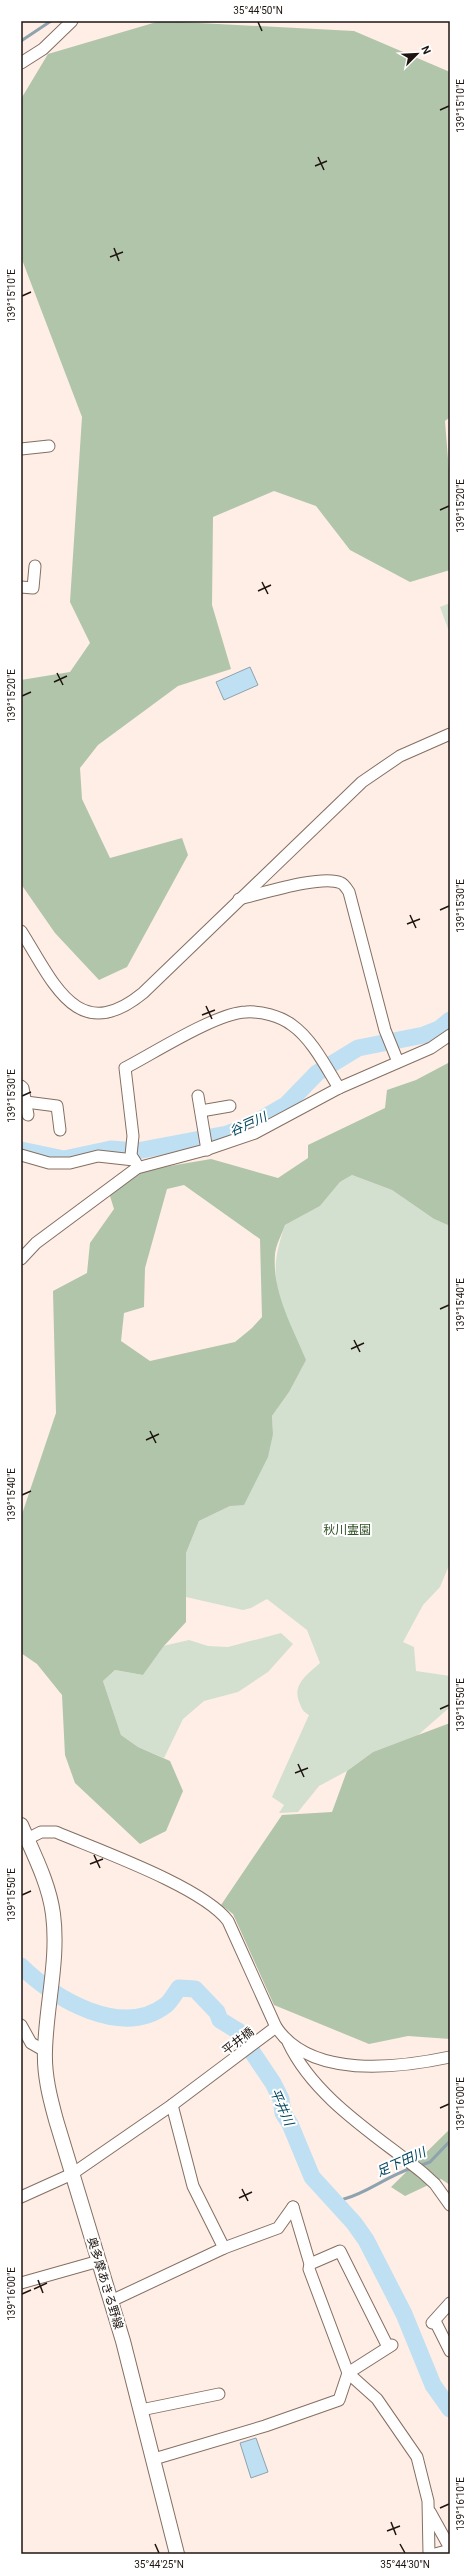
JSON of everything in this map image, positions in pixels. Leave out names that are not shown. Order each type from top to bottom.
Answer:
[{"type":"main road","points":[[21,1825],[27,1839]]},
{"type":"main road","name":"奥多摩あきる野線","points":[[27,1839],[43,1877],[53,1913],[53,1958],[45,2051],[51,2100],[111,2301],[178,2554]]},
{"type":"street","points":[[21,63],[43,49],[72,21]]},
{"type":"street","points":[[21,449],[49,446]]},
{"type":"street","points":[[21,587],[33,593],[35,566]]},
{"type":"street","points":[[21,931],[65,997],[75,1006],[96,1015],[109,1014],[122,1009],[143,993],[362,782],[400,756],[450,734]]},
{"type":"street","points":[[239,899],[310,882],[330,880],[342,883],[349,892],[385,1030],[398,1062]]},
{"type":"street","points":[[136,1164],[131,1155],[133,1136],[125,1068],[225,1016],[246,1012],[270,1014],[292,1024],[306,1039],[339,1088]]},
{"type":"street","points":[[21,1259],[36,1244],[136,1164],[255,1134],[339,1088],[431,1048],[450,1035]]},
{"type":"street","points":[[21,1086],[23,1088],[28,1115]]},
{"type":"street","points":[[198,1096],[203,1131],[207,1146]]},
{"type":"street","points":[[26,1102],[57,1106],[60,1130]]},
{"type":"street","points":[[201,1111],[230,1106]]},
{"type":"street","points":[[21,1155],[49,1163],[70,1163],[98,1156],[136,1164]]},
{"type":"street","points":[[27,1839],[41,1832],[56,1832],[135,1866],[209,1902],[221,1911],[228,1921],[276,2027],[288,2042],[297,2062],[325,2093],[423,2172],[435,2184],[450,2205]]},
{"type":"street","points":[[21,2025],[31,2043],[45,2051]]},
{"type":"street","name":"平井橋","points":[[21,2197],[72,2174],[172,2106],[227,2066],[276,2027]]},
{"type":"street","points":[[288,2042],[310,2055],[351,2065],[391,2067],[450,2057]]},
{"type":"street","points":[[172,2106],[193,2186],[224,2248]]},
{"type":"street","points":[[111,2301],[224,2248],[278,2228],[293,2207],[310,2264],[309,2268],[348,2372],[377,2399],[417,2457],[429,2512],[429,2554]]},
{"type":"street","points":[[154,2459],[265,2426],[339,2400],[348,2372],[390,2346],[340,2251],[310,2264]]},
{"type":"street","points":[[21,2283],[99,2261]]},
{"type":"street","points":[[450,2304],[434,2322],[450,2351]]},
{"type":"street","points":[[141,2410],[219,2394]]},
{"type":"street","points":[[429,2512],[450,2549],[435,2554]]},
{"type":"green space","points":[[160,21],[354,31],[450,72],[450,417],[445,421],[450,484],[450,570],[410,582],[350,550],[316,506],[274,491],[213,517],[212,605],[231,669],[178,686],[98,745],[80,768],[82,799],[110,858],[182,838],[188,855],[127,967],[99,980],[55,933],[21,884],[21,680],[70,672],[90,643],[70,602],[82,417],[21,257],[21,99],[48,54]]},
{"type":"green space","points":[[450,603],[450,634],[440,607]]},
{"type":"green space","points":[[450,1062],[450,1226],[434,1219],[392,1190],[352,1175],[340,1182],[320,1206],[285,1225],[275,1254],[277,1282],[289,1322],[306,1360],[289,1392],[272,1416],[273,1434],[268,1457],[244,1505],[230,1506],[199,1521],[186,1553],[186,1622],[163,1647],[143,1675],[115,1670],[103,1681],[121,1735],[138,1747],[170,1761],[183,1791],[166,1831],[140,1844],[75,1783],[65,1755],[62,1695],[37,1664],[21,1653],[21,1517],[56,1413],[53,1291],[87,1273],[90,1243],[114,1209],[110,1196],[140,1171],[211,1159],[278,1178],[308,1158],[308,1145],[385,1108],[387,1090],[416,1080]],"holes":[[[184,1185],[260,1239],[262,1317],[252,1328],[235,1342],[150,1361],[121,1341],[124,1313],[144,1307],[145,1268],[167,1189]]]},
{"type":"green space","name":"秋川霊園","points":[[352,1175],[392,1190],[434,1219],[450,1226],[450,1563],[440,1587],[423,1605],[403,1642],[414,1647],[416,1671],[450,1676],[450,1707],[417,1736],[373,1752],[347,1771],[319,1786],[298,1812],[279,1813],[284,1805],[272,1797],[309,1715],[303,1711],[300,1704],[298,1697],[299,1686],[306,1676],[320,1663],[307,1630],[267,1599],[251,1608],[243,1610],[186,1597],[186,1553],[199,1521],[230,1506],[273,1434],[272,1416],[289,1392],[280,1298],[276,1278],[277,1252],[285,1225],[320,1206],[340,1182]]},
{"type":"green space","points":[[281,1633],[293,1644],[268,1672],[238,1692],[204,1701],[183,1719],[164,1758],[138,1747],[121,1735],[103,1681],[115,1670],[143,1675],[163,1646],[189,1640],[208,1646],[228,1647]]},
{"type":"green space","points":[[450,1723],[450,2039],[408,2036],[369,2044],[274,2005],[233,1914],[221,1905],[282,1815],[332,1812],[347,1771],[373,1752]]},
{"type":"green space","points":[[450,2129],[450,2185],[441,2179],[405,2196],[391,2187]]},
{"type":"water","points":[[250,667],[258,685],[224,700],[216,682]]},
{"type":"water","points":[[256,2438],[268,2472],[251,2478],[240,2443]]},
{"type":"waterway","points":[[21,41],[51,21]]},
{"type":"waterway","name":"谷戸川","points":[[21,1150],[64,1159],[111,1149],[137,1151],[227,1134],[249,1126],[286,1105],[317,1073],[358,1048],[424,1035],[439,1029],[450,1020]]},
{"type":"waterway","name":"平井川","points":[[21,1966],[51,1991],[70,2002],[89,2011],[109,2016],[129,2018],[148,2014],[166,2005],[179,1988],[195,1989],[217,2012],[220,2020],[238,2031],[273,2083],[281,2099],[283,2113],[290,2124],[312,2177],[354,2223],[366,2240],[404,2314],[433,2385],[450,2409]]},
{"type":"waterway","name":"足下田川","points":[[419,2166],[430,2162],[450,2141]]},
{"type":"waterway","name":"足下田川","points":[[340,2209],[344,2199],[361,2193],[394,2175],[412,2168]]}]
